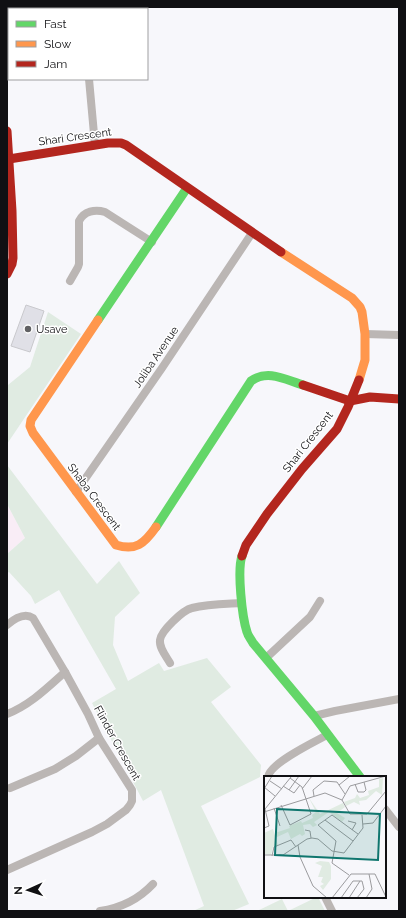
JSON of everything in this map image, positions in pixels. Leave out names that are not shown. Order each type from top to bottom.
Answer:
[{"type":"street","points":[[89,80],[94,145]]},
{"type":"street","points":[[7,131],[12,211],[13,258],[7,274]]},
{"type":"street","name":"Shari Crescent","points":[[9,159],[108,143],[121,143],[126,145],[252,233],[352,298],[360,307],[365,334],[365,360],[363,369],[337,429],[302,469],[267,514],[246,545],[240,562],[242,603],[247,633],[253,643],[314,716],[359,776]]},
{"type":"street","name":"Shaba Crescent","points":[[187,188],[31,420],[30,426],[33,433],[116,545],[126,548],[134,547],[149,537],[251,381],[256,377],[264,374],[272,375],[350,401]]},
{"type":"street","points":[[70,281],[79,264],[79,221],[82,215],[88,212],[98,210],[105,212],[152,242]]},
{"type":"street","name":"Joliba Avenue","points":[[76,492],[162,368],[252,233]]},
{"type":"street","points":[[365,334],[399,335]]},
{"type":"street","points":[[350,401],[370,397],[399,399]]},
{"type":"street","points":[[266,658],[310,617],[320,601]]},
{"type":"street","points":[[170,663],[164,654],[160,640],[162,634],[182,614],[191,608],[242,603]]},
{"type":"street","name":"Flinder Crescent","points":[[7,626],[12,620],[21,616],[33,618],[65,672],[88,714],[99,738],[132,790],[132,801],[130,805],[126,810],[107,824],[7,870]]},
{"type":"street","points":[[7,714],[19,709],[65,672]]},
{"type":"street","points":[[314,716],[399,699]]},
{"type":"street","points":[[268,776],[271,770],[278,763],[327,735]]},
{"type":"street","points":[[10,788],[55,769],[76,756],[99,738]]},
{"type":"street","points":[[386,810],[399,827]]},
{"type":"street","points":[[100,911],[117,908],[134,900],[153,884]]},
{"type":"street","points":[[326,898],[332,911]]},
{"type":"shaded area","points":[[48,312],[81,334],[7,444],[7,384],[8,385],[30,367]]},
{"type":"shaded area","points":[[7,465],[97,584],[119,561],[140,593],[115,617],[113,645],[128,681],[159,663],[164,671],[207,658],[231,687],[211,702],[261,765],[260,777],[201,806],[249,904],[232,911],[193,911],[204,906],[161,790],[143,801],[92,703],[116,689],[59,590],[35,604],[31,596],[9,572],[7,573],[7,554],[25,538],[7,504]]},
{"type":"shaded area","points":[[7,504],[25,538],[7,554]]},
{"type":"shaded area","points":[[315,898],[318,898],[325,911],[288,911]]},
{"type":"shaded area","points":[[282,899],[288,911],[257,911]]},
{"type":"building","name":"Usave","points":[[26,305],[44,311],[30,352],[11,346]]},
{"type":"traffic: fast","points":[[98,320],[187,188]]},
{"type":"traffic: fast","points":[[156,527],[251,381],[264,376],[270,376],[284,378],[303,385]]},
{"type":"traffic: fast","points":[[242,556],[240,572],[241,594],[243,616],[248,635],[314,716],[359,776]]},
{"type":"traffic: slow","points":[[281,252],[352,298],[360,307],[365,334],[365,360],[359,380]]},
{"type":"traffic: slow","points":[[98,320],[31,420],[30,426],[33,433],[116,545],[123,547],[139,545],[148,538],[156,527]]},
{"type":"traffic: jam","points":[[7,131],[12,211],[13,258],[7,274]]},
{"type":"traffic: jam","points":[[9,159],[108,143],[121,143],[281,252]]},
{"type":"traffic: jam","points":[[242,556],[246,545],[267,514],[302,469],[337,429],[359,380]]},
{"type":"traffic: jam","points":[[303,385],[350,401],[370,397],[399,399]]},
{"type":"place","name":"Usave","points":[[28,329]]}]
